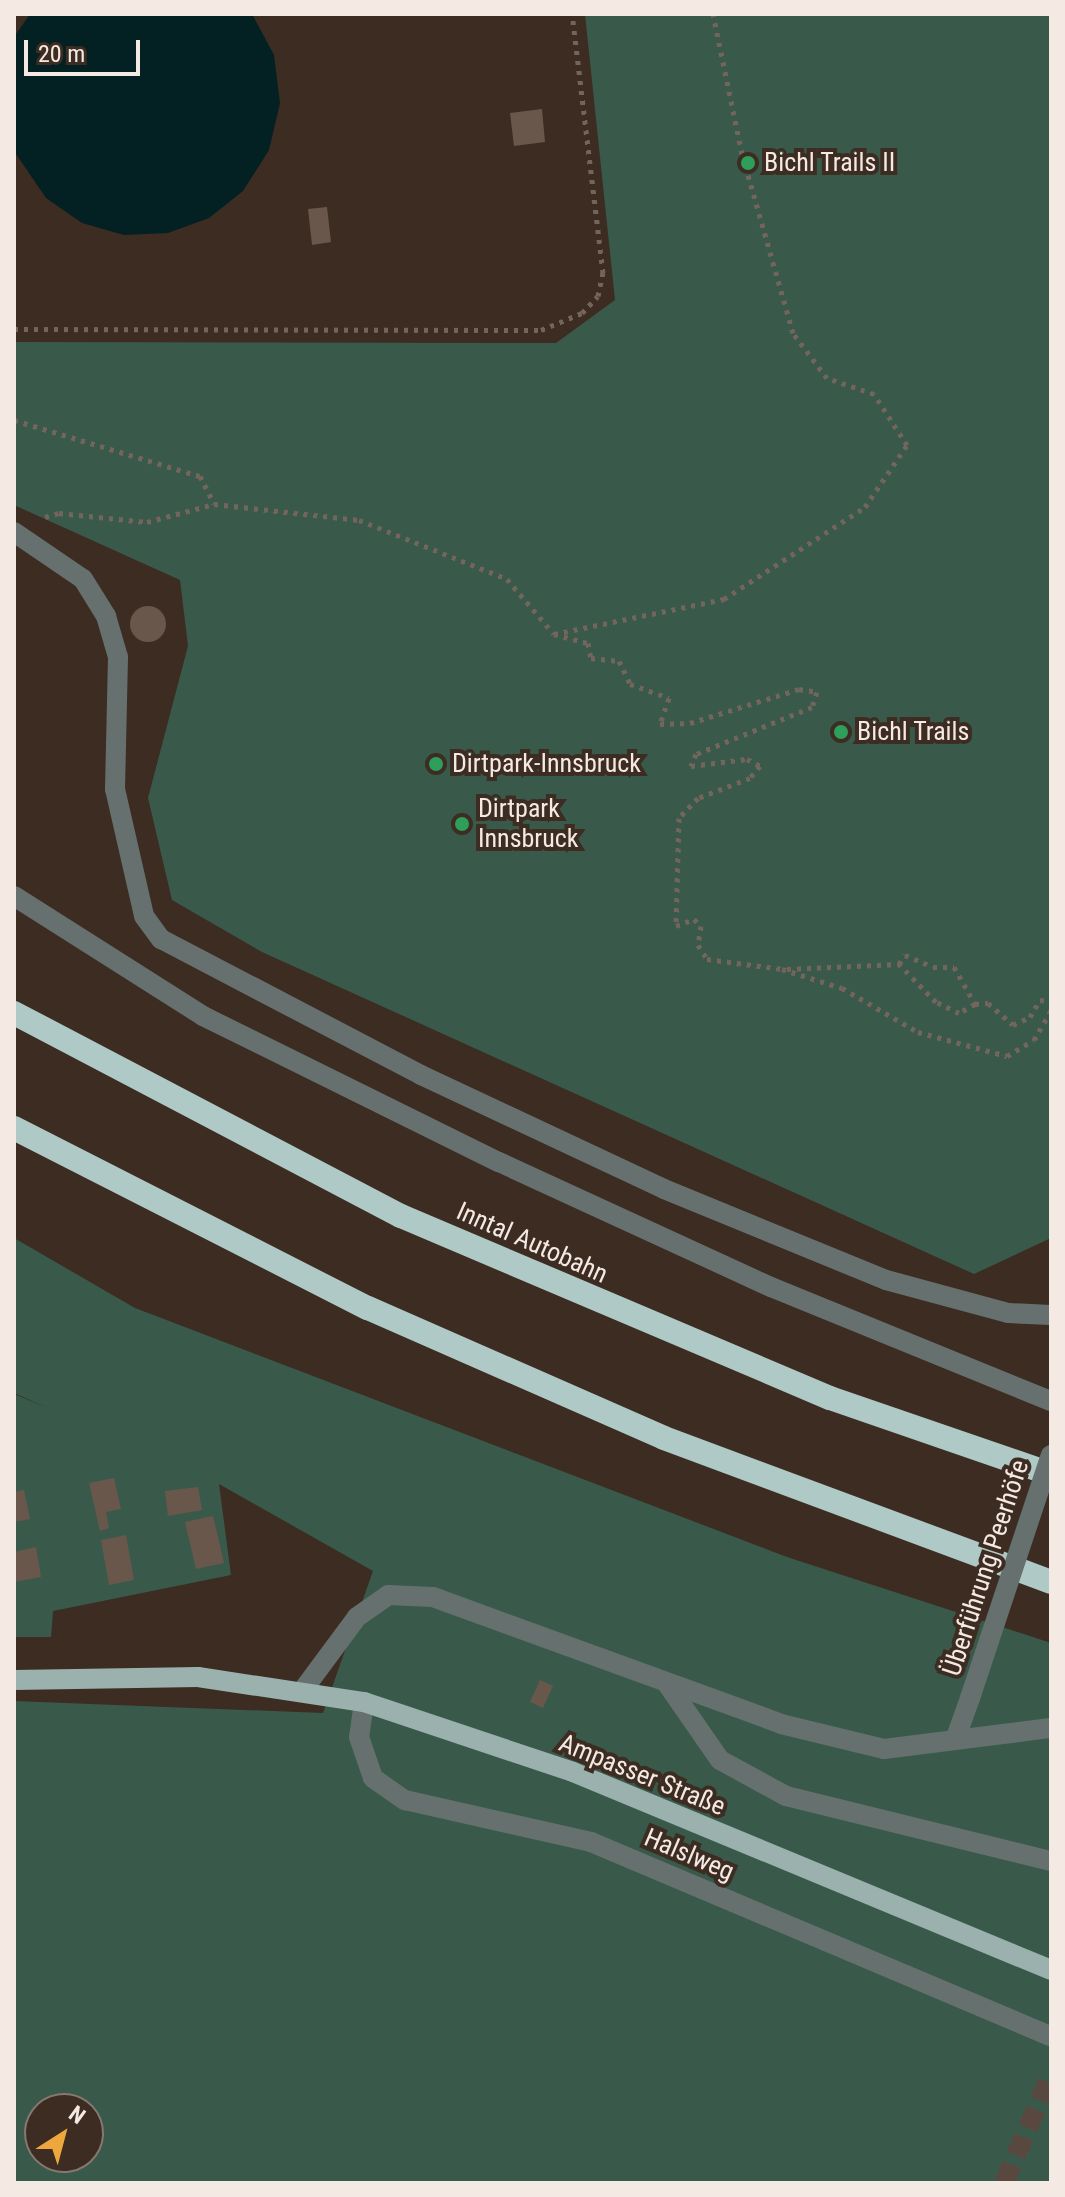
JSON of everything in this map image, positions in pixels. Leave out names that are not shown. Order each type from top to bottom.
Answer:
[{"type":"highway","name":"Inntal Autobahn","points":[[14,1013],[416,1223],[830,1398],[1051,1474]]},
{"type":"highway","points":[[14,1128],[368,1308],[650,1432],[954,1551],[1051,1582]]},
{"type":"main road","name":"Ampasser Straße","points":[[14,1680],[198,1677],[303,1690],[364,1702],[573,1772],[1051,1970]]},
{"type":"lane","points":[[22,527],[83,579],[106,616],[118,657],[115,789],[144,916],[161,939],[421,1075],[664,1189],[886,1280],[1008,1313],[1051,1315]]},
{"type":"lane","points":[[14,896],[203,1016],[499,1162],[771,1287],[1051,1401]]},
{"type":"lane","name":"Überführung Peerhöfe","points":[[955,1740],[1051,1455]]},
{"type":"lane","points":[[303,1690],[357,1617],[388,1595],[433,1597],[781,1724],[884,1749],[1051,1728]]},
{"type":"lane","points":[[668,1685],[720,1760],[786,1796],[1051,1861]]},
{"type":"lane","name":"Halslweg","points":[[364,1702],[359,1737],[373,1778],[405,1800],[591,1842],[1051,2036]]},
{"type":"path","points":[[14,329],[541,330],[582,313],[598,296],[603,273],[572,14]]},
{"type":"path","points":[[554,634],[724,599],[865,507],[907,445],[874,394],[827,378],[793,333],[742,154],[713,14]]},
{"type":"path","points":[[14,420],[200,476],[214,504]]},
{"type":"path","points":[[22,527],[59,513],[147,522],[214,504],[359,520],[507,579],[554,634],[588,643],[591,658],[619,661],[630,684],[669,698],[660,724],[690,723],[799,689],[817,692],[812,707],[696,754],[691,766],[747,759],[760,766],[750,778],[698,798],[679,818],[676,926],[694,919],[701,926],[698,945],[707,959],[782,969],[842,988],[918,1032],[1007,1056],[1034,1040],[1051,1014]]},
{"type":"path","points":[[899,964],[905,955],[933,967],[954,967],[975,1004]]},
{"type":"path","points":[[782,969],[899,964],[936,1002],[959,1013],[975,1004],[988,1003],[1013,1025],[1030,1017],[1040,1000],[1051,1001]]},
{"type":"green space","points":[[585,14],[1051,14],[1051,1238],[974,1274],[262,952],[172,900],[148,798],[188,646],[180,580],[14,505],[14,342],[556,343],[615,300]]},
{"type":"green space","points":[[14,1238],[135,1308],[787,1557],[1051,1643],[1051,2183],[14,2183],[14,1701],[323,1713],[373,1571],[219,1484],[231,1575],[53,1611],[51,1637],[14,1637],[14,1394],[48,1408],[14,1393]]},
{"type":"water","points":[[30,14],[252,14],[274,55],[280,103],[269,150],[243,191],[209,218],[168,233],[124,235],[82,223],[46,198],[14,151],[14,37]]},
{"type":"building","points":[[542,109],[545,142],[514,146],[510,113]]},
{"type":"building","points":[[327,207],[331,242],[312,245],[308,209]]},
{"type":"building","points":[[148,606],[161,611],[166,624],[161,637],[148,642],[135,637],[130,624],[135,611]]},
{"type":"building","points":[[114,1478],[121,1509],[106,1512],[109,1528],[100,1531],[89,1483]]},
{"type":"building","points":[[198,1487],[202,1510],[168,1516],[165,1491]]},
{"type":"building","points":[[24,1490],[30,1519],[14,1522],[14,1492]]},
{"type":"building","points":[[213,1516],[224,1563],[196,1569],[185,1522]]},
{"type":"building","points":[[126,1535],[134,1580],[109,1585],[101,1540]]},
{"type":"building","points":[[36,1547],[41,1577],[14,1582],[14,1552]]},
{"type":"building","points":[[540,1680],[553,1686],[543,1708],[530,1702]]},
{"type":"tunnel","points":[[1004,2183],[1051,2075]]},
{"type":"place","name":"Bichl Trails II","points":[[748,163]]},
{"type":"place","name":"Bichl Trails","points":[[841,732]]},
{"type":"place","name":"Dirtpark-Innsbruck","points":[[436,764]]},
{"type":"place","name":"Dirtpark Innsbruck","points":[[462,824]]}]
